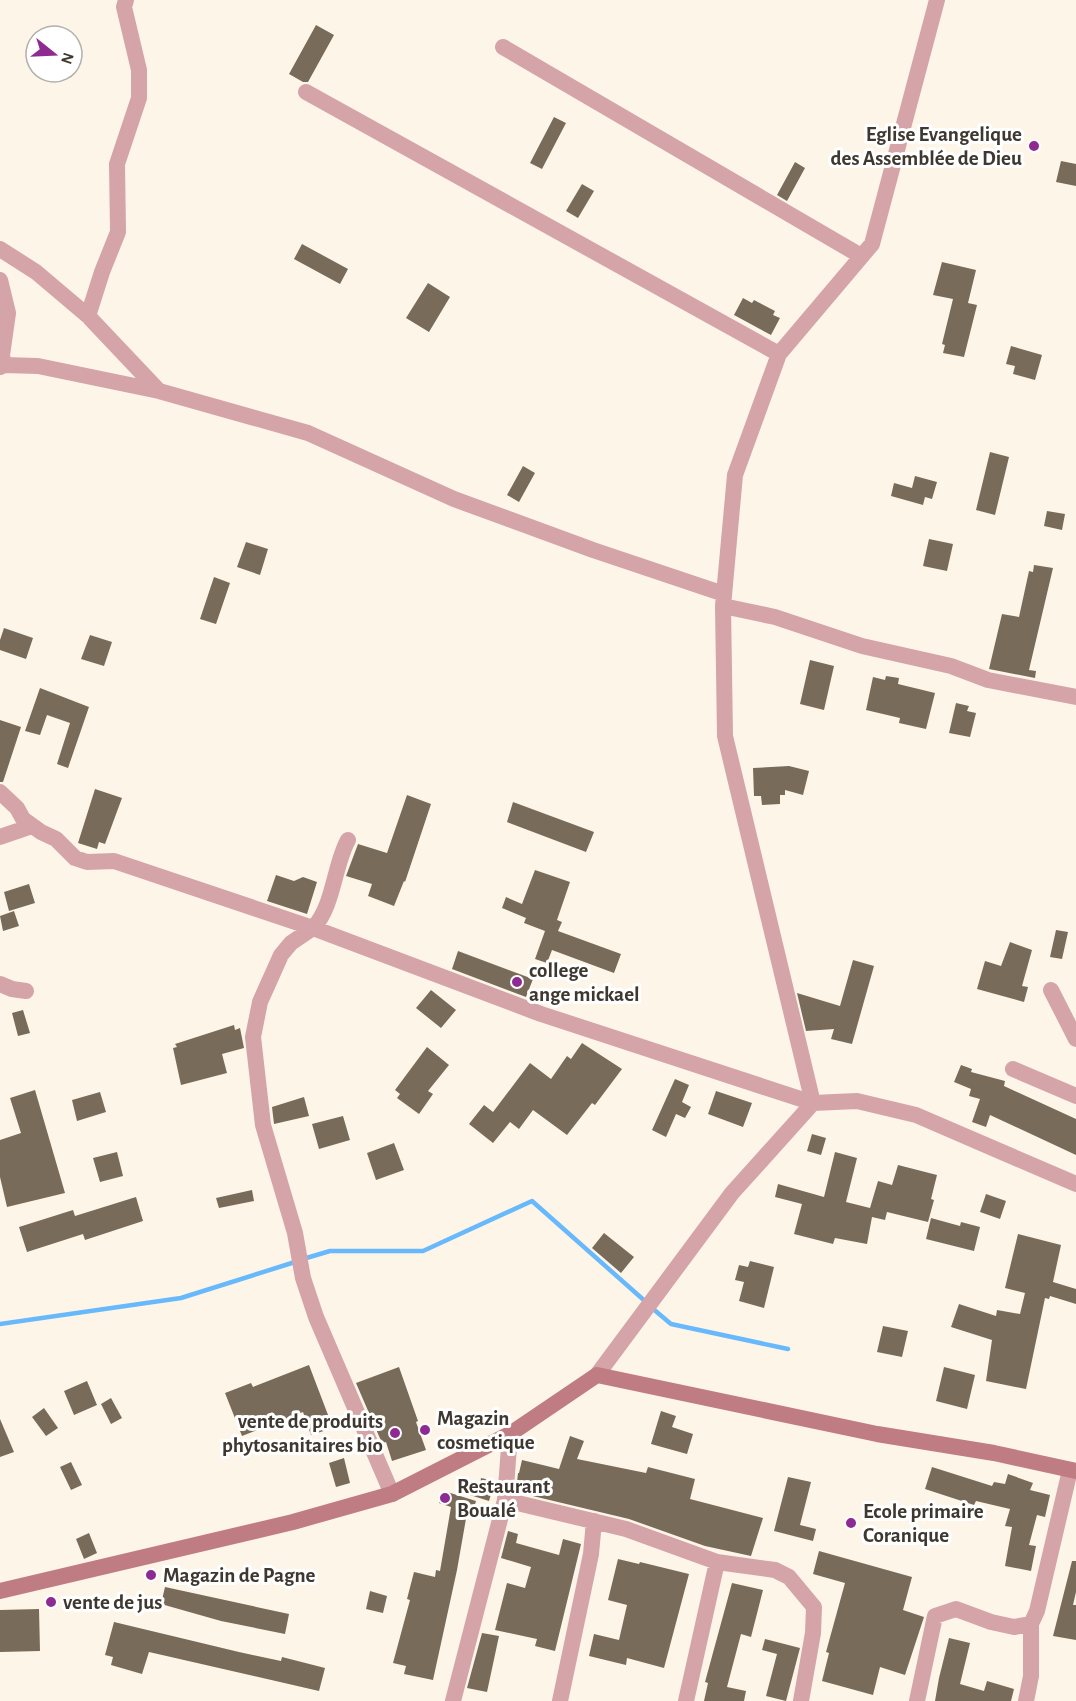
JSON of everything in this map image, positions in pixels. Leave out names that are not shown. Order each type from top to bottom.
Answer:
[{"type":"main road","points":[[0,1591],[293,1522],[392,1494],[510,1434],[597,1375],[855,1430],[994,1453],[1073,1470]]},
{"type":"street","points":[[88,316],[118,232],[117,164],[139,98],[139,70],[124,8],[126,0]]},
{"type":"street","points":[[813,1103],[725,736],[724,600],[735,474],[779,354],[872,244],[936,0]]},
{"type":"street","points":[[503,47],[861,256]]},
{"type":"street","points":[[306,92],[779,354]]},
{"type":"street","points":[[0,249],[36,272],[88,316],[159,391]]},
{"type":"street","points":[[0,279],[8,314],[2,366],[38,366],[159,391],[308,434],[454,499],[724,600],[862,646],[951,666],[988,680],[1076,697]]},
{"type":"street","points":[[0,792],[16,808],[23,819],[56,839],[75,858],[114,861],[313,928],[541,1014],[813,1103],[857,1101],[916,1115],[1076,1184]]},
{"type":"street","points":[[0,837],[32,826]]},
{"type":"street","points":[[348,840],[342,851],[334,884],[318,922],[291,943],[281,955],[256,1013],[253,1037],[263,1125],[295,1233],[303,1278],[316,1317],[392,1494]]},
{"type":"street","points":[[0,984],[12,989],[27,991]]},
{"type":"street","points":[[1051,990],[1076,1040]]},
{"type":"street","points":[[1013,1069],[1076,1096]]},
{"type":"street","points":[[597,1375],[732,1193],[813,1103]]},
{"type":"street","points":[[453,1701],[505,1500],[510,1434]]},
{"type":"street","points":[[1026,1701],[1031,1676],[1031,1624],[1037,1611],[1073,1470]]},
{"type":"street","points":[[505,1500],[626,1529],[717,1562],[775,1570],[789,1576],[814,1607],[813,1633],[801,1701]]},
{"type":"street","points":[[560,1701],[591,1554],[594,1521]]},
{"type":"street","points":[[686,1701],[717,1562]]},
{"type":"street","points":[[916,1701],[934,1616],[956,1609],[991,1622],[1014,1627],[1031,1624]]},
{"type":"building","points":[[316,25],[334,35],[308,82],[303,82],[289,74]]},
{"type":"building","points":[[554,117],[566,123],[542,169],[530,163]]},
{"type":"building","points":[[1061,161],[1076,164],[1076,186],[1056,182]]},
{"type":"building","points":[[795,162],[805,168],[787,201],[777,195]]},
{"type":"building","points":[[582,184],[594,191],[578,218],[566,211]]},
{"type":"building","points":[[302,244],[348,269],[340,284],[294,259]]},
{"type":"building","points":[[942,262],[976,270],[968,303],[977,305],[964,357],[943,353],[945,345],[942,344],[953,299],[933,295]]},
{"type":"building","points":[[428,283],[450,297],[429,332],[406,318]]},
{"type":"building","points":[[743,298],[752,303],[754,300],[775,311],[773,315],[780,318],[771,335],[734,315]]},
{"type":"building","points":[[1011,346],[1042,355],[1035,380],[1013,374],[1015,366],[1006,364]]},
{"type":"building","points":[[990,452],[1009,457],[995,515],[976,510]]},
{"type":"building","points":[[523,466],[535,473],[519,502],[507,495]]},
{"type":"building","points":[[915,476],[937,482],[932,499],[925,497],[923,505],[891,496],[894,483],[912,488]]},
{"type":"building","points":[[1047,511],[1065,514],[1062,530],[1044,526]]},
{"type":"building","points":[[929,539],[953,544],[947,571],[923,566]]},
{"type":"building","points":[[246,542],[268,549],[260,575],[237,567]]},
{"type":"building","points":[[1034,565],[1053,568],[1029,670],[1036,671],[1035,678],[989,669],[1002,614],[1019,617],[1029,571],[1033,572]]},
{"type":"building","points":[[214,577],[230,583],[216,624],[200,619]]},
{"type":"building","points":[[4,628],[33,638],[26,659],[0,650]]},
{"type":"building","points":[[90,635],[112,642],[104,666],[81,659]]},
{"type":"building","points":[[810,660],[834,666],[824,710],[800,704]]},
{"type":"building","points":[[886,676],[899,678],[898,684],[935,693],[926,729],[899,723],[900,718],[866,710],[873,677],[885,680]]},
{"type":"building","points":[[40,688],[89,707],[68,768],[57,764],[70,723],[47,715],[40,735],[25,731]]},
{"type":"building","points":[[956,703],[969,706],[967,711],[976,713],[970,737],[949,733]]},
{"type":"building","points":[[0,720],[21,727],[3,782],[0,782]]},
{"type":"building","points":[[789,766],[809,771],[803,795],[785,790],[785,795],[780,795],[780,804],[762,805],[761,796],[754,796],[753,768]]},
{"type":"building","points":[[95,789],[122,798],[105,844],[99,842],[97,849],[78,843]]},
{"type":"building","points":[[407,795],[431,804],[405,882],[394,906],[368,896],[372,884],[346,876],[358,844],[387,853]]},
{"type":"building","points":[[513,802],[594,832],[586,852],[507,822]]},
{"type":"building","points":[[535,870],[570,882],[557,920],[562,922],[558,931],[621,954],[614,973],[552,950],[547,963],[535,959],[545,931],[524,923],[526,918],[502,908],[506,897],[522,904]]},
{"type":"building","points":[[276,875],[294,881],[303,877],[317,882],[307,914],[267,901]]},
{"type":"building","points":[[29,884],[35,903],[9,911],[4,892]]},
{"type":"building","points":[[14,911],[19,926],[3,931],[0,916]]},
{"type":"building","points":[[1056,930],[1068,932],[1062,959],[1050,957]]},
{"type":"building","points":[[1010,942],[1032,950],[1022,986],[1028,987],[1024,1002],[977,989],[985,961],[1001,966]]},
{"type":"building","points":[[458,951],[533,979],[526,997],[452,969]]},
{"type":"building","points":[[853,960],[874,966],[852,1044],[831,1039],[834,1029],[806,1031],[797,993],[840,1006]]},
{"type":"building","points":[[431,990],[456,1010],[441,1028],[416,1008]]},
{"type":"building","points":[[23,1010],[30,1033],[18,1036],[12,1013]]},
{"type":"building","points":[[234,1025],[235,1030],[240,1028],[244,1048],[222,1054],[227,1073],[181,1085],[173,1048],[177,1047],[175,1044]]},
{"type":"building","points":[[582,1043],[622,1069],[595,1105],[592,1103],[567,1135],[533,1110],[519,1129],[510,1122],[493,1143],[469,1124],[484,1105],[493,1112],[530,1063],[551,1079],[567,1056],[571,1059]]},
{"type":"building","points":[[427,1047],[449,1065],[428,1091],[433,1094],[419,1114],[397,1098],[400,1094],[395,1090]]},
{"type":"building","points":[[961,1065],[972,1069],[971,1072],[1005,1081],[1004,1086],[1076,1119],[1076,1155],[990,1115],[986,1127],[972,1122],[980,1099],[969,1096],[971,1089],[954,1082]]},
{"type":"building","points":[[675,1079],[689,1085],[682,1102],[691,1107],[685,1118],[676,1114],[666,1137],[652,1130]]},
{"type":"building","points":[[35,1090],[65,1193],[7,1207],[0,1177],[0,1140],[21,1133],[10,1098]]},
{"type":"building","points":[[716,1091],[752,1103],[743,1127],[708,1114]]},
{"type":"building","points":[[100,1092],[106,1112],[77,1121],[72,1100]]},
{"type":"building","points":[[304,1097],[309,1116],[274,1124],[272,1107]]},
{"type":"building","points":[[343,1116],[350,1140],[319,1149],[312,1124]]},
{"type":"building","points":[[812,1134],[826,1138],[821,1155],[807,1151]]},
{"type":"building","points":[[394,1143],[404,1170],[376,1180],[367,1153]]},
{"type":"building","points":[[117,1152],[123,1176],[100,1182],[93,1158]]},
{"type":"building","points":[[835,1152],[857,1158],[846,1202],[870,1208],[878,1181],[892,1185],[898,1165],[937,1175],[928,1222],[887,1212],[885,1220],[872,1217],[867,1244],[835,1238],[833,1244],[794,1234],[802,1204],[775,1197],[778,1184],[824,1197]]},
{"type":"building","points":[[252,1190],[254,1201],[219,1208],[216,1198]]},
{"type":"building","points":[[986,1194],[1006,1201],[1000,1219],[980,1212]]},
{"type":"building","points":[[136,1197],[143,1221],[85,1240],[83,1234],[27,1252],[19,1227],[73,1210],[75,1216]]},
{"type":"building","points":[[931,1218],[960,1226],[961,1222],[980,1227],[974,1251],[926,1239]]},
{"type":"building","points":[[604,1233],[634,1257],[621,1273],[592,1248]]},
{"type":"building","points":[[1018,1234],[1061,1245],[1053,1282],[1076,1289],[1076,1304],[1050,1296],[1049,1299],[1045,1298],[1026,1389],[986,1381],[992,1340],[951,1327],[959,1304],[996,1316],[997,1310],[1020,1314],[1025,1293],[1005,1288]]},
{"type":"building","points":[[750,1261],[774,1267],[764,1308],[739,1301],[744,1282],[735,1280],[739,1265],[748,1267]]},
{"type":"building","points":[[883,1326],[908,1331],[902,1357],[877,1352]]},
{"type":"building","points":[[309,1365],[333,1428],[311,1435],[303,1412],[242,1436],[225,1393],[251,1383],[253,1387]]},
{"type":"building","points":[[399,1367],[426,1450],[392,1461],[386,1442],[382,1443],[356,1383]]},
{"type":"building","points":[[944,1367],[975,1375],[967,1409],[936,1401]]},
{"type":"building","points":[[87,1381],[97,1405],[74,1415],[64,1391]]},
{"type":"building","points":[[111,1398],[122,1418],[111,1424],[101,1404]]},
{"type":"building","points":[[44,1408],[58,1428],[46,1436],[32,1417]]},
{"type":"building","points":[[661,1411],[676,1416],[672,1427],[693,1434],[687,1454],[651,1444]]},
{"type":"building","points":[[0,1419],[14,1452],[0,1457]]},
{"type":"building","points":[[570,1436],[584,1441],[577,1459],[646,1473],[648,1467],[695,1479],[690,1499],[763,1518],[751,1556],[705,1546],[629,1519],[516,1492],[522,1460],[559,1469]]},
{"type":"building","points":[[344,1458],[350,1483],[336,1487],[329,1463]]},
{"type":"building","points":[[71,1462],[82,1485],[71,1490],[60,1467]]},
{"type":"building","points":[[932,1467],[992,1486],[994,1482],[1005,1484],[1008,1474],[1033,1483],[1030,1490],[1050,1495],[1045,1517],[1037,1515],[1029,1545],[1036,1546],[1031,1571],[1005,1566],[1012,1527],[1005,1526],[1010,1509],[976,1501],[974,1505],[925,1489]]},
{"type":"building","points":[[788,1477],[811,1482],[800,1525],[816,1529],[813,1541],[774,1531]]},
{"type":"building","points":[[481,1478],[495,1481],[489,1501],[470,1495],[474,1482],[480,1484]]},
{"type":"building","points":[[444,1491],[476,1501],[472,1515],[467,1513],[433,1680],[404,1674],[406,1666],[393,1663],[410,1600],[407,1599],[414,1572],[435,1577],[436,1570],[440,1571],[451,1507],[439,1503]]},
{"type":"building","points":[[508,1531],[518,1534],[516,1543],[559,1555],[563,1539],[581,1544],[555,1651],[535,1646],[537,1639],[495,1630],[507,1583],[525,1588],[531,1567],[501,1558]]},
{"type":"building","points":[[89,1533],[97,1553],[84,1559],[76,1539]]},
{"type":"building","points":[[819,1551],[912,1577],[903,1610],[924,1617],[905,1675],[880,1667],[873,1695],[822,1681],[829,1653],[826,1652],[845,1583],[813,1574]]},
{"type":"building","points":[[618,1559],[689,1574],[664,1668],[627,1658],[626,1665],[589,1656],[594,1634],[619,1640],[627,1605],[608,1600]]},
{"type":"building","points":[[1072,1561],[1076,1561],[1076,1592],[1073,1605],[1076,1605],[1076,1640],[1053,1636]]},
{"type":"building","points":[[732,1583],[763,1590],[751,1637],[741,1634],[727,1687],[746,1691],[744,1701],[704,1701],[708,1683],[705,1682]]},
{"type":"building","points":[[165,1587],[289,1614],[285,1634],[221,1621],[161,1604]]},
{"type":"building","points":[[370,1591],[387,1596],[383,1613],[366,1609]]},
{"type":"building","points":[[39,1609],[40,1651],[0,1652],[0,1610]]},
{"type":"building","points":[[114,1622],[239,1652],[281,1661],[282,1657],[325,1668],[319,1691],[149,1652],[142,1674],[111,1665],[113,1657],[105,1655]]},
{"type":"building","points":[[482,1633],[499,1636],[487,1692],[467,1688]]},
{"type":"building","points":[[949,1638],[970,1643],[960,1684],[984,1691],[987,1681],[1014,1689],[1011,1701],[935,1701]]},
{"type":"building","points":[[765,1639],[800,1648],[786,1701],[766,1696],[777,1654],[762,1650]]},
{"type":"waterway","points":[[303,1259],[330,1251],[423,1251],[532,1201],[646,1302]]},
{"type":"waterway","points":[[0,1324],[181,1298],[295,1262]]},
{"type":"waterway","points":[[652,1308],[671,1324],[788,1349]]},
{"type":"place","name":"Eglise Evangelique des Assemblée de Dieu","points":[[1034,146]]},
{"type":"place","name":"college ange mickael","points":[[517,982]]},
{"type":"place","name":"Magazin cosmetique","points":[[425,1430]]},
{"type":"place","name":"vente de produits phytosanitaires bio","points":[[395,1433]]},
{"type":"place","name":"Restaurant Boualé","points":[[445,1498]]},
{"type":"place","name":"Ecole primaire Coranique","points":[[851,1523]]},
{"type":"place","name":"Magazin de Pagne","points":[[151,1575]]},
{"type":"place","name":"vente de jus","points":[[51,1602]]}]
